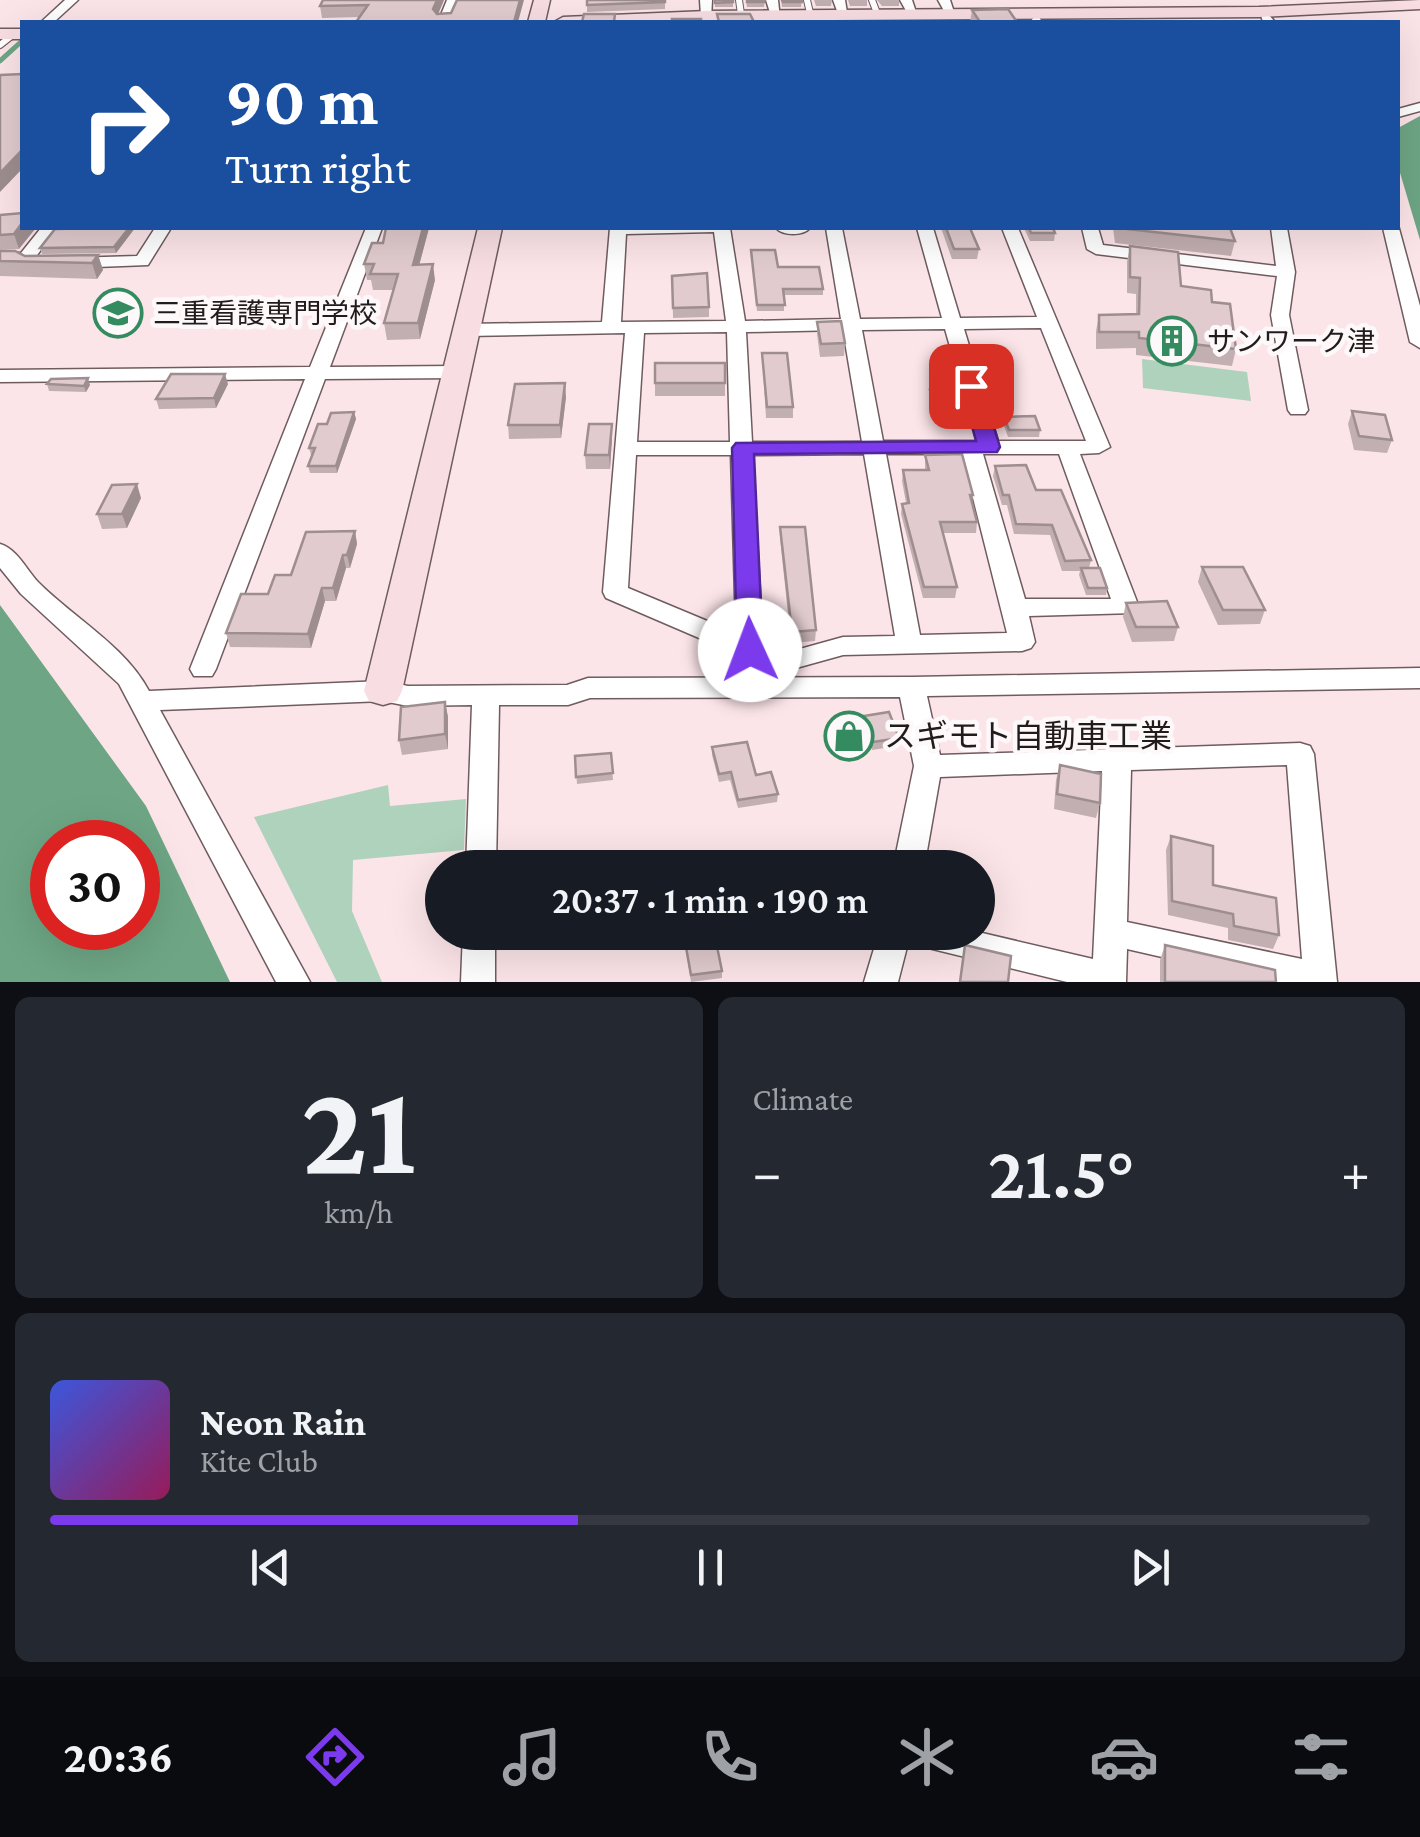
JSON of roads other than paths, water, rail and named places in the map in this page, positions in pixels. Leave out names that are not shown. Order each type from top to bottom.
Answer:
[{"type":"main road","points":[[594,20],[774,8],[948,8],[1264,18]]},
{"type":"main road","points":[[1127,20],[1264,18],[1420,8]]},
{"type":"main road","points":[[703,13],[994,20]]},
{"type":"main road","points":[[383,690],[490,230]]},
{"type":"street","points":[[49,20],[72,0]]},
{"type":"street","points":[[26,258],[47,230]]},
{"type":"street","points":[[26,258],[30,264],[142,261],[163,230]]},
{"type":"street","points":[[203,669],[373,230]]},
{"type":"street","points":[[611,329],[618,230]]},
{"type":"street","points":[[722,230],[736,326],[750,650]]},
{"type":"street","points":[[834,230],[909,644]]},
{"type":"street","points":[[789,675],[843,646],[1022,642],[953,324],[925,230]]},
{"type":"street","points":[[625,449],[1099,447],[1011,230]]},
{"type":"street","points":[[1091,230],[1096,249],[1286,272]]},
{"type":"street","points":[[1278,230],[1286,272],[1280,315],[1298,410]]},
{"type":"street","points":[[1392,230],[1420,342]]},
{"type":"street","points":[[0,258],[26,258]]},
{"type":"street","points":[[466,330],[1048,322]]},
{"type":"street","points":[[634,329],[615,592],[750,650],[789,675]]},
{"type":"street","points":[[0,376],[457,372]]},
{"type":"street","points":[[1015,608],[1126,607],[1067,447]]},
{"type":"street","points":[[0,552],[30,588],[107,654],[128,678],[293,982]]},
{"type":"street","points":[[141,701],[383,690],[408,696],[568,695],[588,688],[789,675],[912,687],[1420,678]]},
{"type":"street","points":[[912,687],[928,766],[912,850]]},
{"type":"street","points":[[482,850],[486,696]]},
{"type":"street","points":[[928,766],[1300,754],[1319,980],[1111,932]]},
{"type":"street","points":[[989,950],[1109,979],[1117,760]]},
{"type":"street","points":[[478,982],[479,950]]},
{"type":"street","points":[[881,982],[889,950]]},
{"type":"lane","points":[[739,0],[741,14]]},
{"type":"lane","points":[[806,0],[810,13]]},
{"type":"lane","points":[[872,0],[877,13]]},
{"type":"waterway","points":[[0,61],[20,43]]},
{"type":"place","name":"三重看護専門学校","points":[[118,313]]},
{"type":"place","name":"サンワーク津","points":[[1172,341]]},
{"type":"place","name":"スギモト自動車工業","points":[[849,736]]}]
